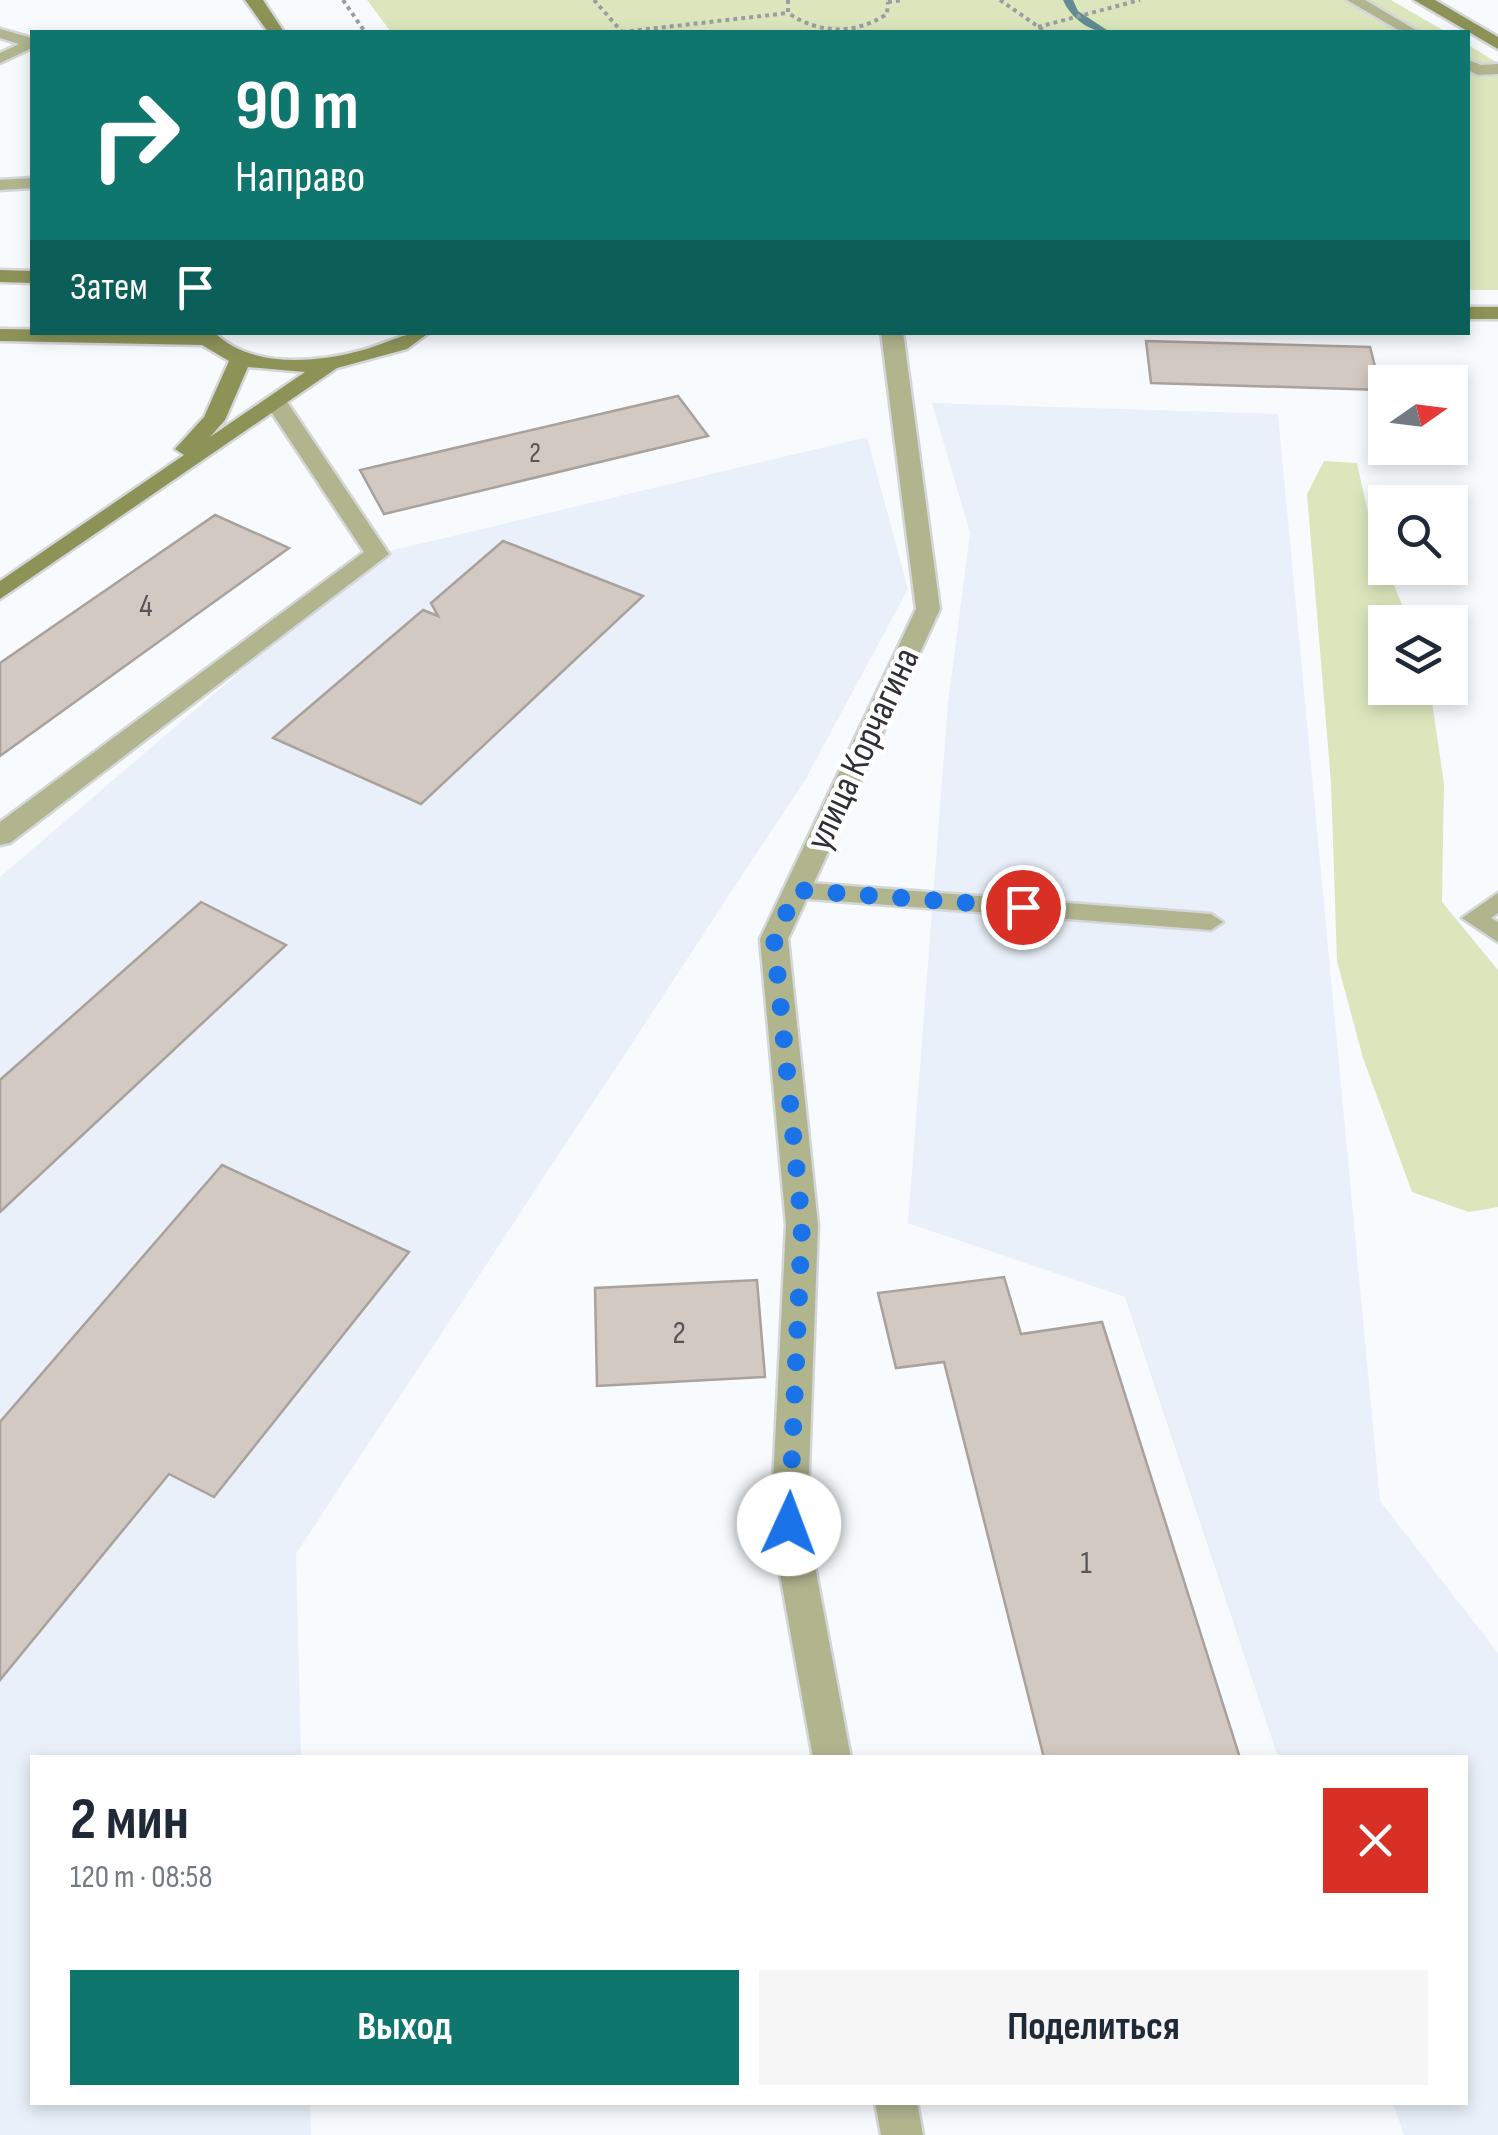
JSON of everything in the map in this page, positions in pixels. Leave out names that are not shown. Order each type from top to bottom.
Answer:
[{"type":"main road","points":[[254,0],[275,30]]},
{"type":"main road","points":[[1424,0],[1498,44]]},
{"type":"main road","points":[[0,276],[30,277]]},
{"type":"main road","points":[[1470,313],[1498,313]]},
{"type":"main road","points":[[0,335],[203,336],[241,358],[278,366],[328,366],[370,357],[421,335]]},
{"type":"main road","points":[[136,502],[214,420],[241,358]]},
{"type":"main road","points":[[0,592],[136,502],[328,366]]},
{"type":"street","name":"улица Корчагина","points":[[831,1755],[789,1524],[802,1225],[774,939],[928,609],[892,335]]},
{"type":"street","points":[[0,836],[376,554],[275,401]]},
{"type":"street","points":[[897,2105],[902,2135]]},
{"type":"lane","points":[[1354,0],[1408,30]]},
{"type":"lane","points":[[0,33],[30,42]]},
{"type":"lane","points":[[0,59],[30,44]]},
{"type":"lane","points":[[1470,65],[1478,70],[1498,69]]},
{"type":"lane","points":[[0,186],[30,182]]},
{"type":"lane","points":[[797,890],[1211,922]]},
{"type":"lane","points":[[1498,902],[1474,918],[1498,934]]},
{"type":"path","points":[[344,0],[365,30]]},
{"type":"path","points":[[594,0],[620,30]]},
{"type":"path","points":[[788,0],[788,13]]},
{"type":"path","points":[[639,30],[788,13],[812,26],[847,29],[878,21],[887,14],[887,1],[903,0]]},
{"type":"path","points":[[1000,0],[1043,30]]},
{"type":"path","points":[[1038,27],[1140,0]]},
{"type":"shaded area","points":[[932,403],[1278,414],[1380,1501],[1498,1653],[1498,2135],[1404,2135],[1394,2105],[1468,2105],[1468,1755],[1277,1755],[1125,1297],[908,1223],[948,703],[970,533]]},
{"type":"shaded area","points":[[867,437],[908,589],[805,780],[296,1554],[301,1755],[30,1755],[30,2105],[310,2105],[311,2135],[0,2135],[0,877],[377,554]]},
{"type":"green space","points":[[367,0],[1391,0],[1443,30],[390,30]]},
{"type":"green space","points":[[1470,46],[1498,63],[1498,290],[1470,290]]},
{"type":"green space","points":[[1324,461],[1357,463],[1368,513],[1368,585],[1394,585],[1402,605],[1368,605],[1368,705],[1432,705],[1444,784],[1442,902],[1498,970],[1498,1207],[1469,1212],[1412,1192],[1363,1058],[1337,961],[1331,783],[1307,494]]},
{"type":"building","points":[[1146,341],[1370,347],[1375,365],[1368,365],[1368,390],[1151,383]]},
{"type":"building","points":[[678,396],[708,436],[384,514],[360,470]]},
{"type":"building","points":[[215,515],[289,548],[0,756],[0,663]]},
{"type":"building","points":[[503,541],[643,596],[421,804],[273,738],[423,610],[438,616],[431,603]]},
{"type":"building","points":[[201,902],[286,945],[0,1212],[0,1080]]},
{"type":"building","points":[[222,1165],[409,1252],[214,1497],[169,1474],[0,1680],[0,1422]]},
{"type":"building","points":[[1004,1277],[1021,1334],[1102,1322],[1239,1755],[1043,1755],[944,1362],[896,1368],[878,1293]]},
{"type":"building","points":[[757,1280],[765,1377],[597,1386],[595,1288]]},
{"type":"waterway","points":[[1068,0],[1074,13],[1102,30]]},
{"type":"route","points":[[789,1524],[802,1225],[774,939],[797,890],[1023,907]]}]
